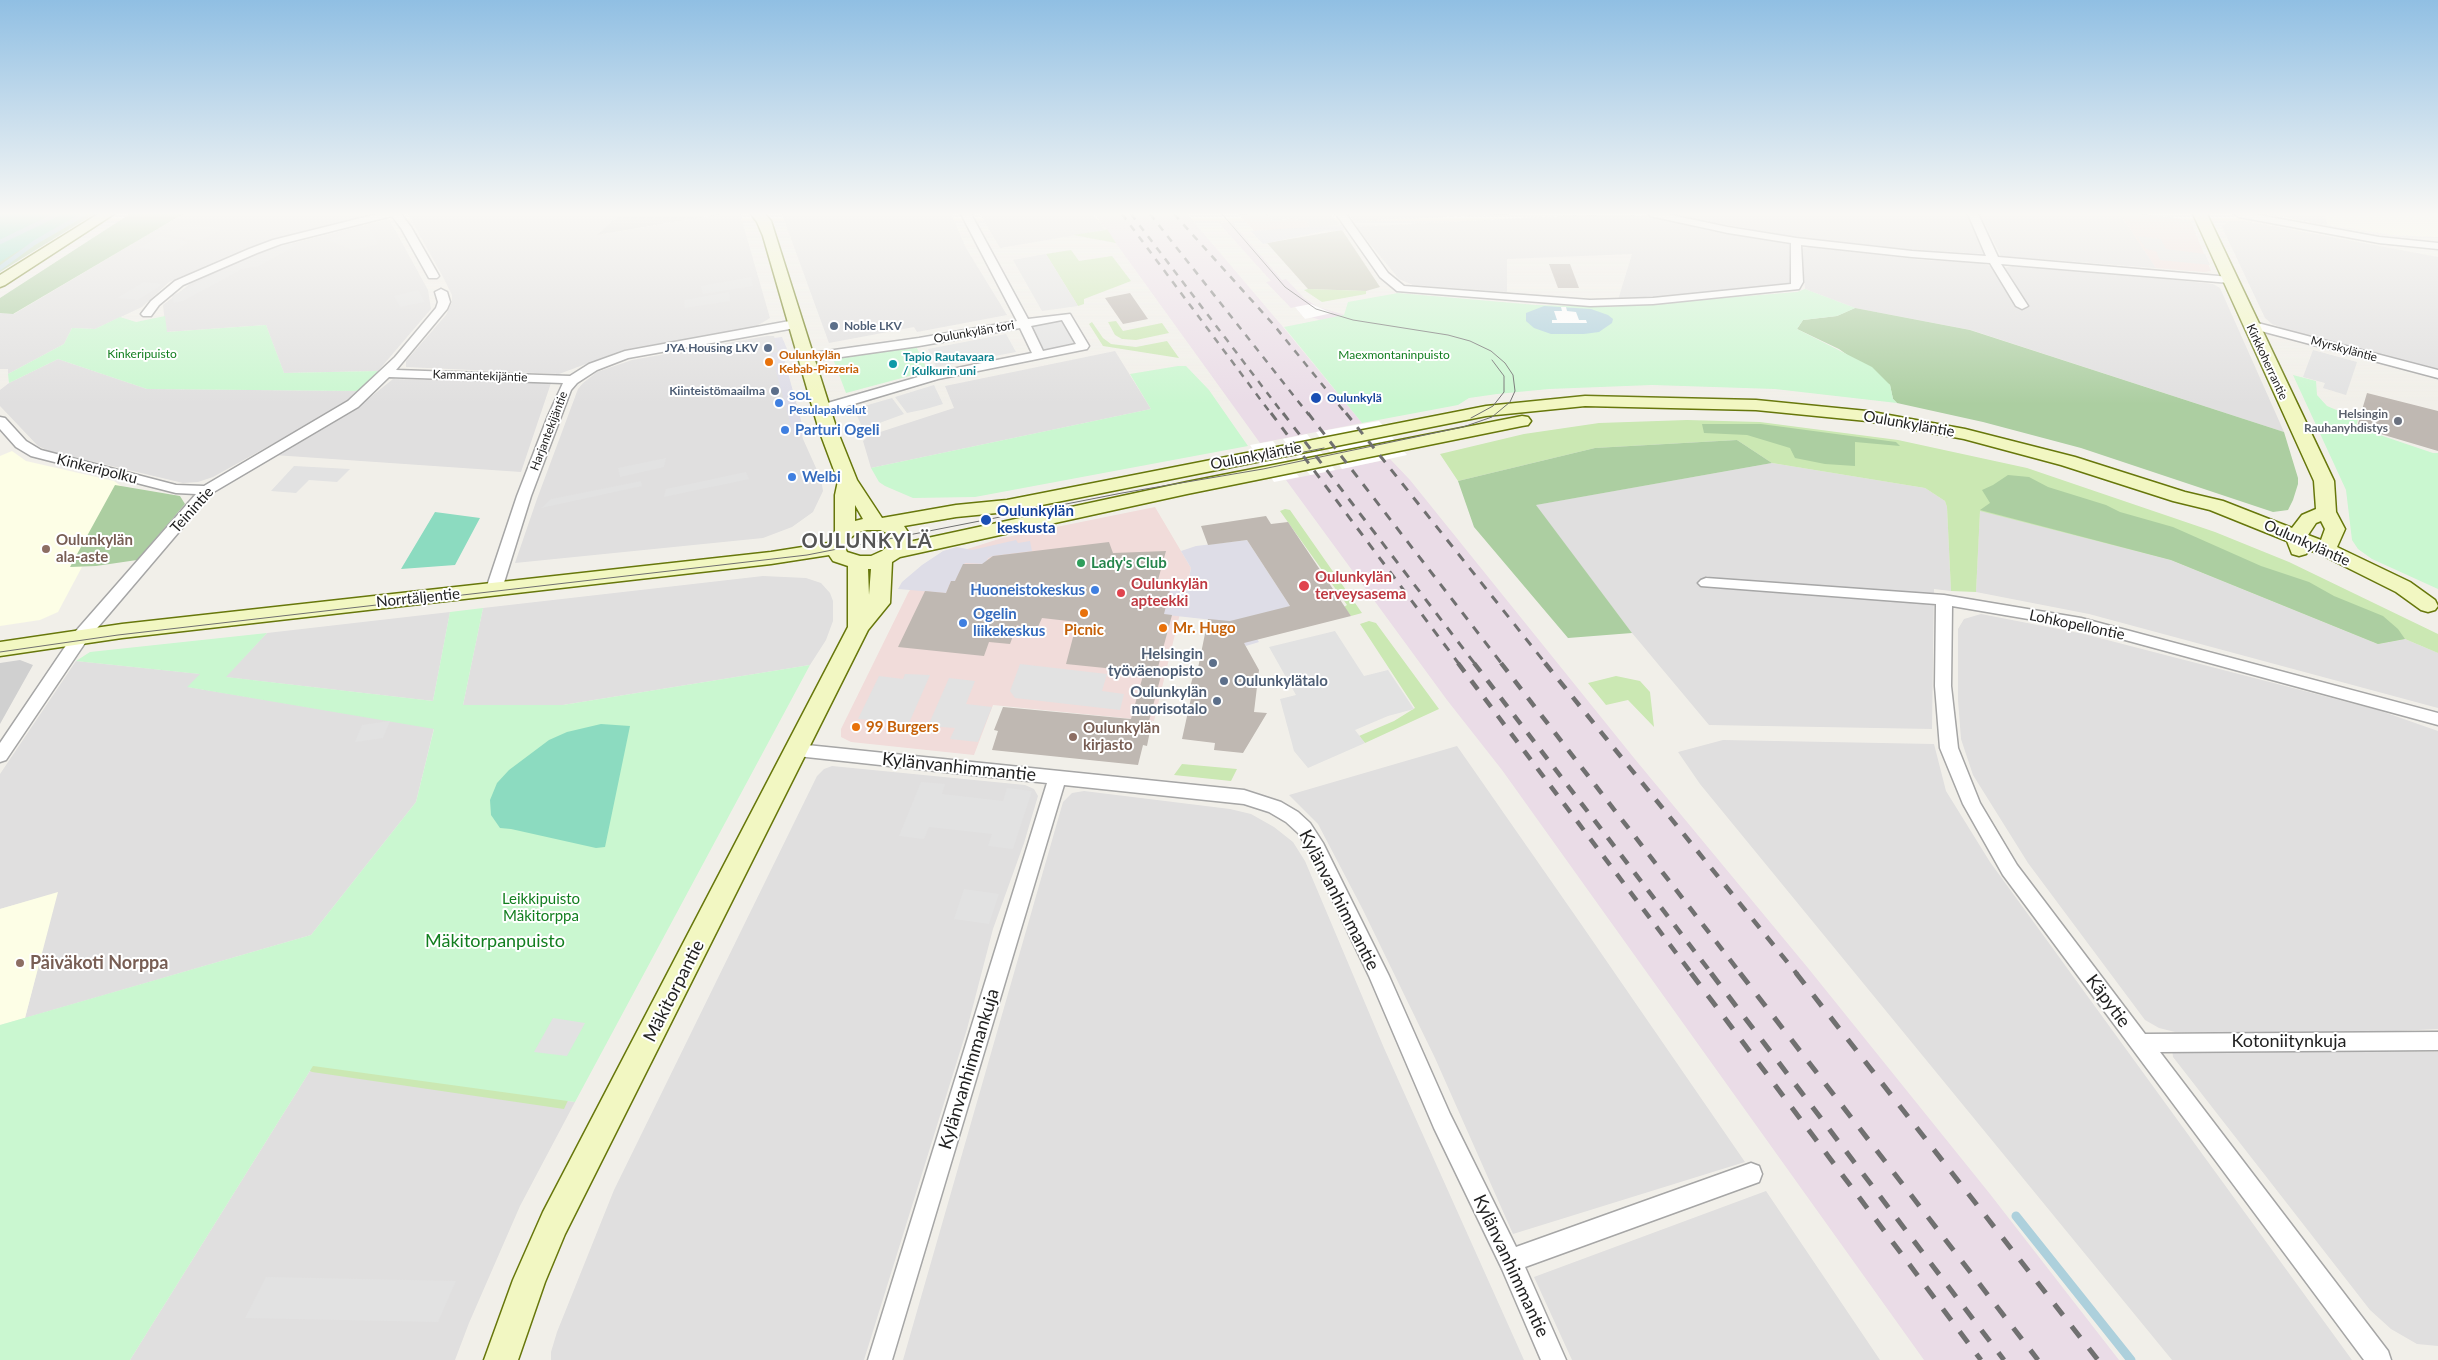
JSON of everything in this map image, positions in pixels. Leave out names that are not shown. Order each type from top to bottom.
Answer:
[{"type":"main road","points":[[782,277],[822,409],[848,481],[879,524]]},
{"type":"main road","name":"Kirkkoherrantie","points":[[2230,280],[2324,481],[2326,512],[2335,529],[2332,539],[2325,549]]},
{"type":"main road","name":"Oulunkyläntie","points":[[840,540],[859,526],[956,511],[1007,506],[1486,411],[1585,401],[1756,404],[1839,413],[1929,427],[2032,451],[2180,497],[2209,513],[2298,544],[2396,594],[2433,608]]},
{"type":"main road","name":"Oulunkyläntie","points":[[858,563],[1187,488],[1518,421],[1610,410],[1630,402]]},
{"type":"main road","points":[[848,481],[840,540],[845,560],[858,563]]},
{"type":"main road","points":[[2325,549],[2298,544],[2309,519],[2326,512]]},
{"type":"main road","name":"Mäkitorpantie","points":[[501,1360],[529,1280],[554,1223],[859,627],[879,603],[888,556],[899,546],[900,535],[896,530],[879,524]]},
{"type":"main road","name":"Norrtäljentie","points":[[0,649],[81,636],[771,558],[840,540]]},
{"type":"main road","name":"Oulunkyläntie","points":[[2325,549],[2403,587],[2433,608]]},
{"type":"main road","name":"Mäkitorpantie","points":[[858,563],[859,627]]},
{"type":"street","points":[[148,314],[155,303],[179,283],[192,277]]},
{"type":"street","points":[[822,409],[936,376],[1039,356],[1000,277]]},
{"type":"street","points":[[1386,277],[1401,289],[1590,303],[1653,301],[1794,288],[1797,277]]},
{"type":"street","points":[[2005,277],[2022,306]]},
{"type":"street","points":[[2202,277],[2230,280]]},
{"type":"street","name":"Teinintie","points":[[0,756],[81,636],[207,490],[226,477],[354,404],[386,372],[441,309],[444,302],[441,292]]},
{"type":"street","name":"Oulunkylän tori","points":[[806,358],[919,342],[1066,316],[1083,346],[1039,356]]},
{"type":"street","name":"Harjantekijäntie","points":[[494,589],[524,496],[554,416],[565,389],[573,380],[593,367],[626,355],[795,324]]},
{"type":"street","name":"Myrskyläntie","points":[[2250,325],[2438,374]]},
{"type":"street","name":"Kammantekijäntie","points":[[386,372],[573,380]]},
{"type":"street","name":"Kinkeripolku","points":[[0,421],[21,444],[36,453],[176,489],[207,490]]},
{"type":"street","name":"Lohkopellontie","points":[[1706,583],[1944,600],[2081,623],[2438,718]]},
{"type":"street","name":"Käpytie","points":[[1944,600],[1943,686],[1949,748],[1972,804],[2010,870],[2378,1360]]},
{"type":"street","name":"Kylänvanhimmantie","points":[[797,750],[1244,797],[1275,807],[1292,817],[1304,828],[1314,843],[1379,976],[1442,1122],[1510,1261],[1554,1360]]},
{"type":"street","name":"Kylänvanhimmankuja","points":[[880,1360],[1058,777]]},
{"type":"street","name":"Kotoniitynkuja","points":[[2140,1043],[2438,1041]]},
{"type":"street","points":[[1510,1261],[1751,1174]]},
{"type":"shaded area","points":[[76,277],[179,277],[169,282],[142,307],[95,329],[72,328],[64,344],[8,374],[8,369],[0,369],[0,313],[14,314]]},
{"type":"shaded area","points":[[201,277],[421,277],[428,290],[431,309],[378,371],[284,373],[266,325],[166,332],[163,305]]},
{"type":"shaded area","points":[[208,277],[226,277],[183,301],[174,303],[172,296]]},
{"type":"shaded area","points":[[443,277],[758,277],[770,318],[755,327],[623,350],[559,374],[406,367],[406,361],[446,315],[452,302],[452,295]]},
{"type":"shaded area","points":[[751,277],[753,286],[703,294],[701,286]]},
{"type":"shaded area","points":[[805,277],[984,277],[1007,315],[917,332],[914,327],[829,343]]},
{"type":"shaded area","points":[[1023,277],[1060,277],[1078,306],[1042,311]]},
{"type":"shaded area","points":[[1141,277],[1241,277],[1362,423],[1260,443]]},
{"type":"shaded area","points":[[1268,277],[1286,279],[1304,298],[1318,307],[1345,315],[1336,325],[1311,317],[1305,319],[1295,307],[1291,308],[1266,282],[1271,281]]},
{"type":"shaded area","points":[[1298,277],[1374,277],[1380,287],[1366,291],[1308,289]]},
{"type":"shaded area","points":[[1398,277],[1507,277],[1507,292],[1413,285]]},
{"type":"shaded area","points":[[1625,277],[1792,277],[1792,283],[1786,287],[1618,300]]},
{"type":"shaded area","points":[[1804,277],[1998,277],[2016,307],[2029,308],[2011,277],[2151,277],[2213,284],[2220,288],[2284,432],[1971,330],[1855,308],[1805,289]]},
{"type":"shaded area","points":[[2246,277],[2438,277],[2438,371],[2287,330],[2272,324],[2265,318]]},
{"type":"shaded area","points":[[144,282],[163,284],[138,300],[117,298]]},
{"type":"shaded area","points":[[418,290],[425,302],[400,307],[394,296]]},
{"type":"shaded area","points":[[729,292],[730,301],[685,308],[684,300]]},
{"type":"shaded area","points":[[1060,317],[1083,346],[1039,356],[1024,323]]},
{"type":"shaded area","points":[[1006,334],[1016,352],[936,367],[928,349]]},
{"type":"shaded area","points":[[774,336],[803,439],[821,479],[823,491],[813,512],[792,527],[763,538],[515,563],[578,389],[583,383],[597,372],[632,360]]},
{"type":"shaded area","points":[[782,337],[787,349],[785,362],[805,435],[794,437],[771,353],[778,352],[774,338]]},
{"type":"shaded area","points":[[2313,350],[2357,362],[2346,395],[2323,388],[2325,383],[2303,377]]},
{"type":"shaded area","points":[[1115,351],[1151,409],[871,468],[863,441],[868,436],[954,408],[945,386]]},
{"type":"shaded area","points":[[58,359],[147,389],[360,391],[330,412],[213,477],[198,482],[183,483],[49,451],[38,446],[0,406],[0,390],[9,383]]},
{"type":"shaded area","points":[[393,379],[551,383],[521,472],[274,455],[352,412]]},
{"type":"shaded area","points":[[934,385],[943,404],[907,413],[895,397]]},
{"type":"shaded area","points":[[892,398],[904,414],[863,429],[854,409]]},
{"type":"shaded area","name":"Oulunkylän ala-aste","points":[[12,451],[26,461],[114,481],[124,488],[58,612],[40,620],[0,626],[0,456]]},
{"type":"shaded area","points":[[666,458],[664,467],[620,477],[618,468]]},
{"type":"shaded area","points":[[1390,459],[1410,480],[1634,758],[1808,968],[1990,1194],[2119,1360],[1924,1360],[1502,770],[1447,700],[1286,480]]},
{"type":"shaded area","points":[[1772,463],[1925,488],[1945,501],[1947,507],[1951,591],[1934,589],[1932,729],[1709,725],[1632,633],[1535,505]]},
{"type":"shaded area","points":[[294,466],[350,469],[337,482],[309,480],[296,493],[271,491]]},
{"type":"shaded area","points":[[746,472],[749,479],[664,497],[666,489]]},
{"type":"shaded area","points":[[641,481],[642,486],[541,508],[551,499]]},
{"type":"shaded area","points":[[1155,507],[1191,568],[1154,721],[993,705],[974,755],[851,742],[841,737],[841,729],[908,593],[912,587],[961,551],[1002,538]]},
{"type":"shaded area","points":[[1980,510],[2171,560],[2378,644],[2405,639],[2438,653],[2438,708],[2089,614],[1976,592]]},
{"type":"shaded area","points":[[1016,540],[1018,543],[1030,541],[1032,551],[993,556],[988,558],[985,564],[965,563],[955,581],[951,581],[946,593],[898,589],[902,582],[922,565],[943,551],[957,547],[972,550]]},
{"type":"shaded area","points":[[1247,540],[1290,606],[1249,627],[1259,642],[1246,646],[1222,621],[1158,614],[1167,602],[1172,582],[1188,583],[1191,568],[1181,551],[1196,546]]},
{"type":"shaded area","points":[[763,576],[806,578],[821,583],[830,593],[833,601],[833,621],[826,640],[810,665],[563,705],[463,705],[483,608]]},
{"type":"shaded area","points":[[450,612],[433,701],[225,677],[267,633]]},
{"type":"shaded area","points":[[1981,614],[2084,634],[2378,710],[2438,731],[2438,1029],[2355,1033],[2175,1032],[2159,1028],[2145,1020],[2028,863],[1973,775],[1961,739],[1958,700],[1958,629],[1964,619]]},
{"type":"shaded area","points":[[1335,631],[1364,676],[1388,670],[1414,709],[1388,716],[1355,730],[1365,743],[1308,768],[1294,751],[1280,699],[1296,695],[1269,647]]},
{"type":"shaded area","points":[[20,660],[33,665],[0,724],[0,663]]},
{"type":"shaded area","points":[[76,661],[201,674],[188,687],[434,728],[416,802],[311,935],[25,1018],[57,893],[0,909],[0,774]]},
{"type":"shaded area","points":[[1020,664],[1107,674],[1102,691],[1124,694],[1120,710],[1015,698],[1010,691]]},
{"type":"shaded area","points":[[905,674],[930,675],[909,723],[858,719],[879,676],[903,679]]},
{"type":"shaded area","points":[[949,678],[975,681],[966,704],[992,707],[978,742],[950,739],[955,728],[928,726]]},
{"type":"shaded area","points":[[390,721],[383,738],[355,742],[362,725]]},
{"type":"shaded area","points":[[1723,740],[1934,744],[1946,791],[1990,862],[2352,1360],[2172,1360],[1700,784],[1678,752]]},
{"type":"shaded area","points":[[1457,746],[1745,1162],[1513,1234],[1435,1058],[1363,910],[1318,824],[1289,795]]},
{"type":"shaded area","points":[[832,766],[1025,785],[1034,789],[1038,796],[1024,843],[993,929],[967,1029],[864,1360],[551,1360],[551,1352],[557,1332],[614,1190],[817,776],[824,769]]},
{"type":"shaded area","points":[[921,782],[945,784],[942,794],[1003,801],[1007,788],[1032,791],[1013,849],[988,846],[992,834],[929,827],[924,839],[899,836]]},
{"type":"shaded area","points":[[1084,791],[1230,809],[1251,814],[1274,827],[1293,842],[1305,861],[1384,1048],[1524,1360],[903,1360],[1063,802],[1072,793]]},
{"type":"shaded area","points":[[964,889],[999,894],[989,924],[954,919]]},
{"type":"shaded area","name":"Päiväkoti Norppa","points":[[58,892],[25,1018],[0,1025],[0,909]]},
{"type":"shaded area","points":[[553,1018],[585,1023],[567,1056],[534,1052]]},
{"type":"shaded area","points":[[2172,1049],[2438,1052],[2438,1346],[2417,1344],[2391,1329],[2370,1310],[2173,1057]]},
{"type":"shaded area","points":[[313,1066],[575,1102],[520,1206],[455,1360],[130,1360]]},
{"type":"shaded area","points":[[1766,1191],[1880,1360],[1572,1360],[1534,1277]]},
{"type":"shaded area","points":[[266,1277],[456,1281],[438,1322],[245,1318]]},
{"type":"green space","points":[[32,277],[75,277],[13,314],[0,313],[0,298]]},
{"type":"green space","points":[[1060,277],[1128,277],[1131,281],[1084,299],[1084,304],[1078,306]]},
{"type":"green space","name":"Maexmontaninpuisto","points":[[1805,289],[1855,308],[1837,316],[1803,320],[1797,329],[1872,367],[1890,385],[1893,399],[1897,403],[1775,389],[1652,385],[1549,389],[1497,394],[1469,398],[1458,405],[1362,423],[1284,327],[1344,315],[1348,302],[1398,293],[1536,305],[1610,307],[1797,292]]},
{"type":"green space","points":[[1304,290],[1366,291],[1366,294],[1322,302]]},
{"type":"green space","points":[[1855,308],[1970,330],[2284,432],[2298,478],[2293,500],[2288,510],[2273,512],[2081,448],[1983,422],[1897,403],[1893,399],[1890,385],[1839,349],[1797,329],[1803,320],[1837,316]]},
{"type":"green space","name":"Kinkeripuisto","points":[[165,316],[167,332],[266,325],[284,373],[378,371],[360,391],[147,389],[58,359],[9,383],[8,374],[64,344],[72,328],[95,329],[120,317],[136,322]]},
{"type":"green space","points":[[1116,321],[1123,331],[1162,323],[1169,333],[1136,340],[1122,339],[1115,335],[1108,322]]},
{"type":"green space","points":[[1092,322],[1103,338],[1111,344],[1136,347],[1167,341],[1179,358],[1103,346],[1089,324]]},
{"type":"green space","points":[[916,346],[928,371],[846,393],[833,359]]},
{"type":"green space","points":[[1186,366],[1209,390],[1248,446],[975,497],[913,498],[879,482],[871,468],[1151,409],[1130,374]]},
{"type":"green space","points":[[2293,375],[2316,381],[2317,395],[2327,406],[2358,419],[2356,427],[2433,453],[2438,453],[2438,589],[2372,559],[2358,549],[2352,540],[2346,490]]},
{"type":"green space","points":[[1687,420],[1760,422],[1898,440],[2027,468],[2215,532],[2289,562],[2438,634],[2438,653],[2405,639],[2378,644],[2171,560],[1980,511],[1976,592],[1951,591],[1947,507],[1945,501],[1925,488],[1772,463],[1737,440],[1595,448],[1458,481],[1440,454],[1524,434],[1599,423]]},
{"type":"green space","points":[[1702,424],[1761,424],[1896,442],[1900,446],[1855,442],[1855,466],[1825,464],[1795,458],[1790,448],[1747,435],[1704,433]]},
{"type":"green space","points":[[1737,440],[1772,463],[1536,505],[1632,633],[1568,638],[1474,527],[1458,481],[1595,448]]},
{"type":"green space","points":[[2008,475],[2029,477],[2048,487],[2106,505],[2120,512],[2173,527],[2261,566],[2309,582],[2334,596],[2383,616],[2398,629],[2405,639],[2378,644],[2171,560],[1980,510],[1990,503],[1982,490]]},
{"type":"green space","points":[[115,485],[180,496],[185,504],[137,560],[96,566],[70,567]]},
{"type":"green space","points":[[1290,510],[1362,613],[1351,616],[1344,607],[1347,605],[1280,511]]},
{"type":"green space","points":[[435,512],[480,518],[455,565],[401,569]]},
{"type":"green space","name":"Mäkitorpanpuisto","points":[[483,608],[463,705],[563,705],[810,665],[575,1102],[313,1066],[130,1360],[0,1360],[0,1025],[311,935],[416,802],[434,729],[187,687],[200,674],[76,661],[90,652],[267,633],[226,677],[433,701],[450,612]]},
{"type":"green space","points":[[1369,621],[1376,623],[1439,709],[1365,743],[1359,736],[1394,721],[1415,708],[1360,624]]},
{"type":"green space","points":[[1616,676],[1640,681],[1650,692],[1654,727],[1628,700],[1606,705],[1588,683]]},
{"type":"green space","points":[[601,724],[630,726],[605,847],[596,848],[500,828],[491,815],[490,800],[497,783],[509,770],[549,740],[567,732]]},
{"type":"green space","points":[[1182,764],[1237,769],[1231,781],[1174,775]]},
{"type":"green space","points":[[300,1055],[570,1096],[564,1109],[312,1072],[298,1065]]},
{"type":"water","points":[[1544,306],[1591,309],[1608,315],[1613,319],[1612,323],[1599,332],[1551,334],[1534,328],[1526,321],[1526,313]]},
{"type":"pier","points":[[1311,304],[1332,313],[1305,319],[1295,307]]},
{"type":"pier","points":[[1561,307],[1566,307],[1567,311],[1576,312],[1579,320],[1586,320],[1587,323],[1552,323],[1552,320],[1557,320],[1554,311],[1562,311]]},
{"type":"pier","points":[[1379,421],[1407,455],[1342,469],[1316,432]]},
{"type":"pier","points":[[1307,434],[1335,470],[1310,475],[1283,439]]},
{"type":"pier","points":[[1273,441],[1299,477],[1274,482],[1250,445]]},
{"type":"building","points":[[1554,277],[1575,277],[1579,288],[1558,288]]},
{"type":"building","points":[[1130,293],[1148,319],[1123,324],[1105,298]]},
{"type":"building","name":"Helsingin Rauhanyhdistys","points":[[2367,393],[2438,411],[2438,451],[2357,427]]},
{"type":"building","points":[[1266,516],[1271,524],[1288,522],[1351,616],[1244,643],[1259,670],[1254,712],[1267,713],[1243,753],[1214,750],[1215,743],[1182,739],[1193,689],[1190,688],[1194,672],[1197,673],[1208,619],[1230,621],[1290,606],[1247,540],[1208,545],[1201,526]]},
{"type":"building","name":"Ogelin liikekeskus","points":[[1109,542],[1113,553],[1166,551],[1158,580],[1172,582],[1164,614],[1172,615],[1157,671],[1162,672],[1149,721],[1152,721],[1147,746],[1143,745],[1138,765],[992,750],[998,731],[994,730],[1003,707],[1131,719],[1144,672],[1066,664],[1077,622],[1042,618],[1037,629],[1030,630],[1017,625],[1010,644],[989,642],[984,656],[898,647],[925,591],[946,593],[951,581],[955,581],[963,564],[982,564],[993,556]]},
{"type":"waterway","points":[[2016,1216],[2131,1360]]},
{"type":"tram line","points":[[0,652],[118,635],[807,555],[1122,493],[1263,469],[1463,427],[1492,417],[1510,402],[1515,391],[1513,375],[1505,363],[1491,351],[1470,341],[1448,335],[1353,320],[1316,309],[1285,287],[1277,277]]},
{"type":"tram line","points":[[1471,418],[1493,406],[1504,392],[1504,376],[1492,360]]},
{"type":"tram line","points":[[1243,464],[1324,448]]},
{"type":"railway","points":[[1169,277],[1272,415]]},
{"type":"railway","points":[[1179,277],[1284,415]]},
{"type":"railway","points":[[1200,277],[1309,415]]},
{"type":"railway","points":[[1231,277],[1273,324],[1347,415]]},
{"type":"railway","points":[[1271,413],[1459,664]]},
{"type":"railway","points":[[1283,413],[1475,664]]},
{"type":"railway","points":[[1308,413],[1502,664]]},
{"type":"railway","points":[[1346,413],[1546,664]]},
{"type":"railway","points":[[1458,663],[1692,974]]},
{"type":"railway","points":[[1474,663],[1712,974]]},
{"type":"railway","points":[[1501,663],[1741,974]]},
{"type":"railway","points":[[1545,663],[1797,974]]},
{"type":"railway","points":[[1691,973],[1981,1360]]},
{"type":"railway","points":[[1711,973],[2004,1360]]},
{"type":"railway","points":[[1740,973],[2038,1360]]},
{"type":"railway","points":[[1796,973],[2098,1360]]},
{"type":"place","name":"Noble LKV","points":[[834,326]]},
{"type":"place","name":"JYA Housing LKV","points":[[768,348]]},
{"type":"place","name":"Oulunkylän Kebab-Pizzeria","points":[[769,362]]},
{"type":"place","name":"Tapio Rautavaara / Kulkurin uni","points":[[893,364]]},
{"type":"place","name":"Kiinteistömaailma","points":[[775,391]]},
{"type":"place","name":"Oulunkylä","points":[[1316,398]]},
{"type":"place","name":"SOL Pesulapalvelut","points":[[779,403]]},
{"type":"place","name":"Helsingin Rauhanyhdistys","points":[[2398,421]]},
{"type":"place","name":"Parturi Ogeli","points":[[785,430]]},
{"type":"place","name":"Welbi","points":[[792,477]]},
{"type":"place","name":"Oulunkylän keskusta","points":[[986,520]]},
{"type":"place","name":"Oulunkylän ala-aste","points":[[46,549]]},
{"type":"place","name":"Lady's Club","points":[[1081,563]]},
{"type":"place","name":"Oulunkylän terveysasema","points":[[1304,586]]},
{"type":"place","name":"Huoneistokeskus","points":[[1095,590]]},
{"type":"place","name":"Oulunkylän apteekki","points":[[1121,593]]},
{"type":"place","name":"Picnic","points":[[1084,613]]},
{"type":"place","name":"Ogelin liikekeskus","points":[[963,623]]},
{"type":"place","name":"Mr. Hugo","points":[[1163,628]]},
{"type":"place","name":"Helsingin työväenopisto","points":[[1213,663]]},
{"type":"place","name":"Oulunkylätalo","points":[[1224,681]]},
{"type":"place","name":"Oulunkylän nuorisotalo","points":[[1217,701]]},
{"type":"place","name":"99 Burgers","points":[[856,727]]},
{"type":"place","name":"Oulunkylän kirjasto","points":[[1073,737]]},
{"type":"place","name":"Päiväkoti Norppa","points":[[20,963]]},
{"type":"district","name":"OULUNKYLÄ","points":[[867,542]]},
{"type":"park label","name":"Leikkipuisto Mäkitorppa","points":[[541,908]]}]
